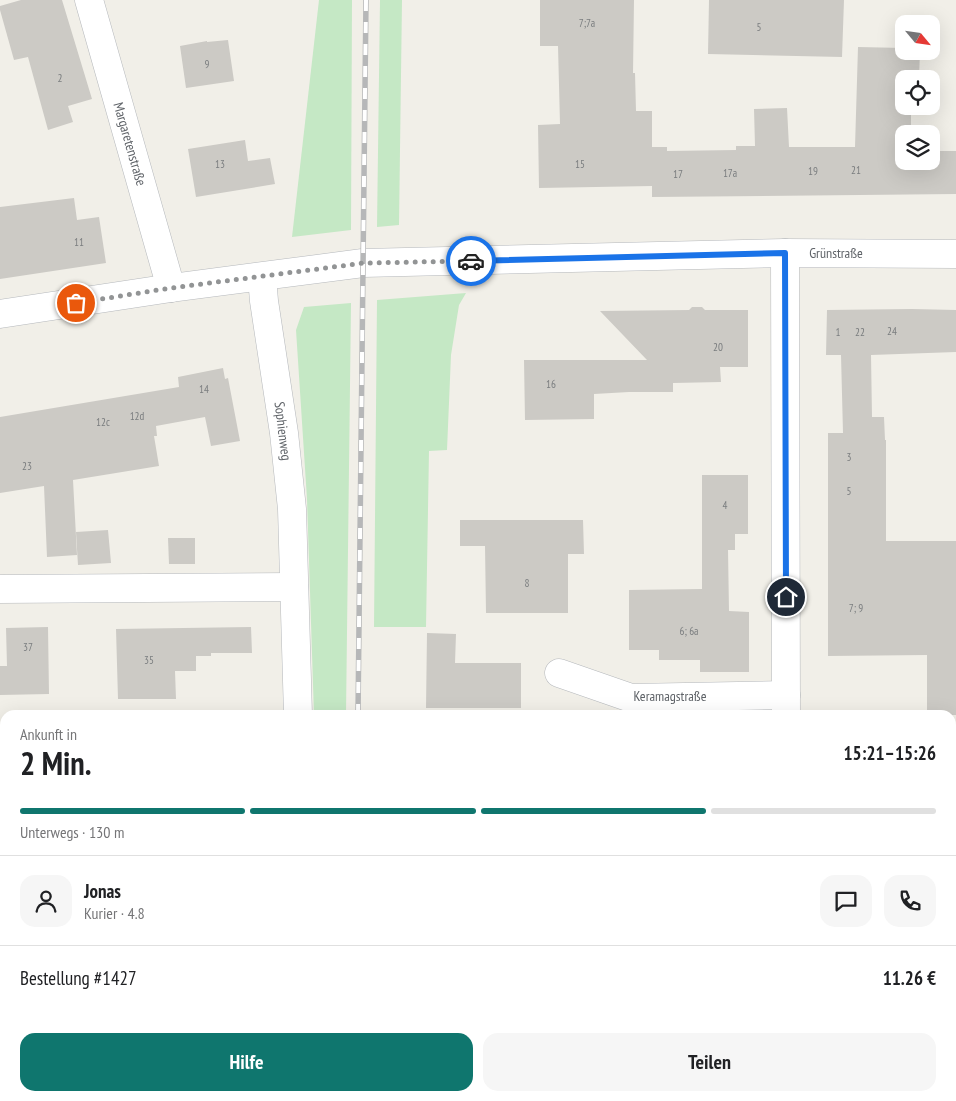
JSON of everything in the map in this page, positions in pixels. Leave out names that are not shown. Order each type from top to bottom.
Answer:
[{"type":"street","name":"Margaretenstraße","points":[[89,0],[171,288]]},
{"type":"street","name":"Grünstraße","points":[[0,314],[171,288],[364,263],[785,253],[956,254]]},
{"type":"street","name":"Keramagstraße","points":[[559,673],[631,698],[786,705],[785,253]]},
{"type":"street","name":"Sophienweg","points":[[262,277],[264,302],[284,432],[292,509],[298,710]]},
{"type":"street","points":[[0,589],[294,587]]},
{"type":"green space","points":[[319,0],[352,0],[351,230],[292,237]]},
{"type":"green space","points":[[380,0],[402,0],[399,225],[377,227]]},
{"type":"green space","points":[[466,293],[459,305],[451,355],[447,450],[429,451],[426,627],[374,627],[377,300]]},
{"type":"green space","points":[[351,303],[346,710],[314,710],[307,499],[296,330],[304,307]]},
{"type":"building","points":[[21,0],[62,0],[92,99],[68,106],[73,122],[48,130],[28,57],[14,60],[0,10],[0,6]]},
{"type":"building","points":[[540,0],[634,0],[633,73],[635,73],[636,111],[652,111],[652,147],[667,147],[667,151],[736,150],[736,146],[755,146],[754,109],[787,108],[789,147],[855,147],[858,47],[895,48],[895,60],[920,60],[919,70],[895,70],[895,115],[911,115],[911,125],[895,125],[895,170],[940,170],[940,151],[956,151],[956,194],[652,197],[652,186],[539,188],[538,125],[560,124],[558,46],[540,46]]},
{"type":"building","points":[[709,0],[844,0],[842,57],[708,54]]},
{"type":"building","points":[[228,40],[234,81],[186,88],[180,46],[207,41]]},
{"type":"building","points":[[245,140],[248,161],[270,158],[275,184],[196,197],[188,149]]},
{"type":"building","points":[[74,198],[77,220],[99,217],[106,263],[0,279],[0,207]]},
{"type":"building","points":[[692,307],[702,307],[705,310],[748,310],[748,367],[720,367],[721,382],[673,383],[673,392],[594,394],[594,419],[525,420],[524,360],[647,360],[600,311],[689,310]]},
{"type":"building","points":[[827,310],[956,310],[956,352],[871,355],[872,417],[884,417],[886,440],[886,541],[956,541],[956,710],[927,710],[927,655],[828,656],[828,433],[843,433],[841,355],[826,355]]},
{"type":"building","points":[[223,368],[225,379],[228,378],[240,441],[211,446],[205,417],[156,426],[157,436],[154,436],[159,466],[73,480],[77,555],[47,557],[44,486],[0,493],[0,417],[179,387],[178,377]]},
{"type":"building","points":[[702,475],[748,475],[748,534],[735,534],[735,550],[728,550],[729,611],[749,612],[749,672],[700,672],[700,660],[659,660],[659,650],[629,650],[629,590],[702,589]]},
{"type":"building","points":[[460,520],[583,520],[584,554],[568,554],[568,613],[486,613],[485,546],[460,546]]},
{"type":"building","points":[[108,530],[111,563],[78,565],[76,532]]},
{"type":"building","points":[[168,538],[195,538],[195,564],[169,564]]},
{"type":"building","points":[[48,627],[49,694],[0,695],[0,666],[7,666],[6,628]]},
{"type":"building","points":[[251,627],[252,653],[211,653],[211,656],[196,656],[196,671],[175,671],[176,699],[118,699],[116,629]]},
{"type":"building","points":[[427,633],[456,634],[455,663],[521,663],[521,708],[426,708]]},
{"type":"railway","points":[[358,710],[366,0]]},
{"type":"way so far","points":[[76,303],[171,288],[364,263],[471,261]]},
{"type":"route","points":[[471,261],[785,253],[786,597]]}]
